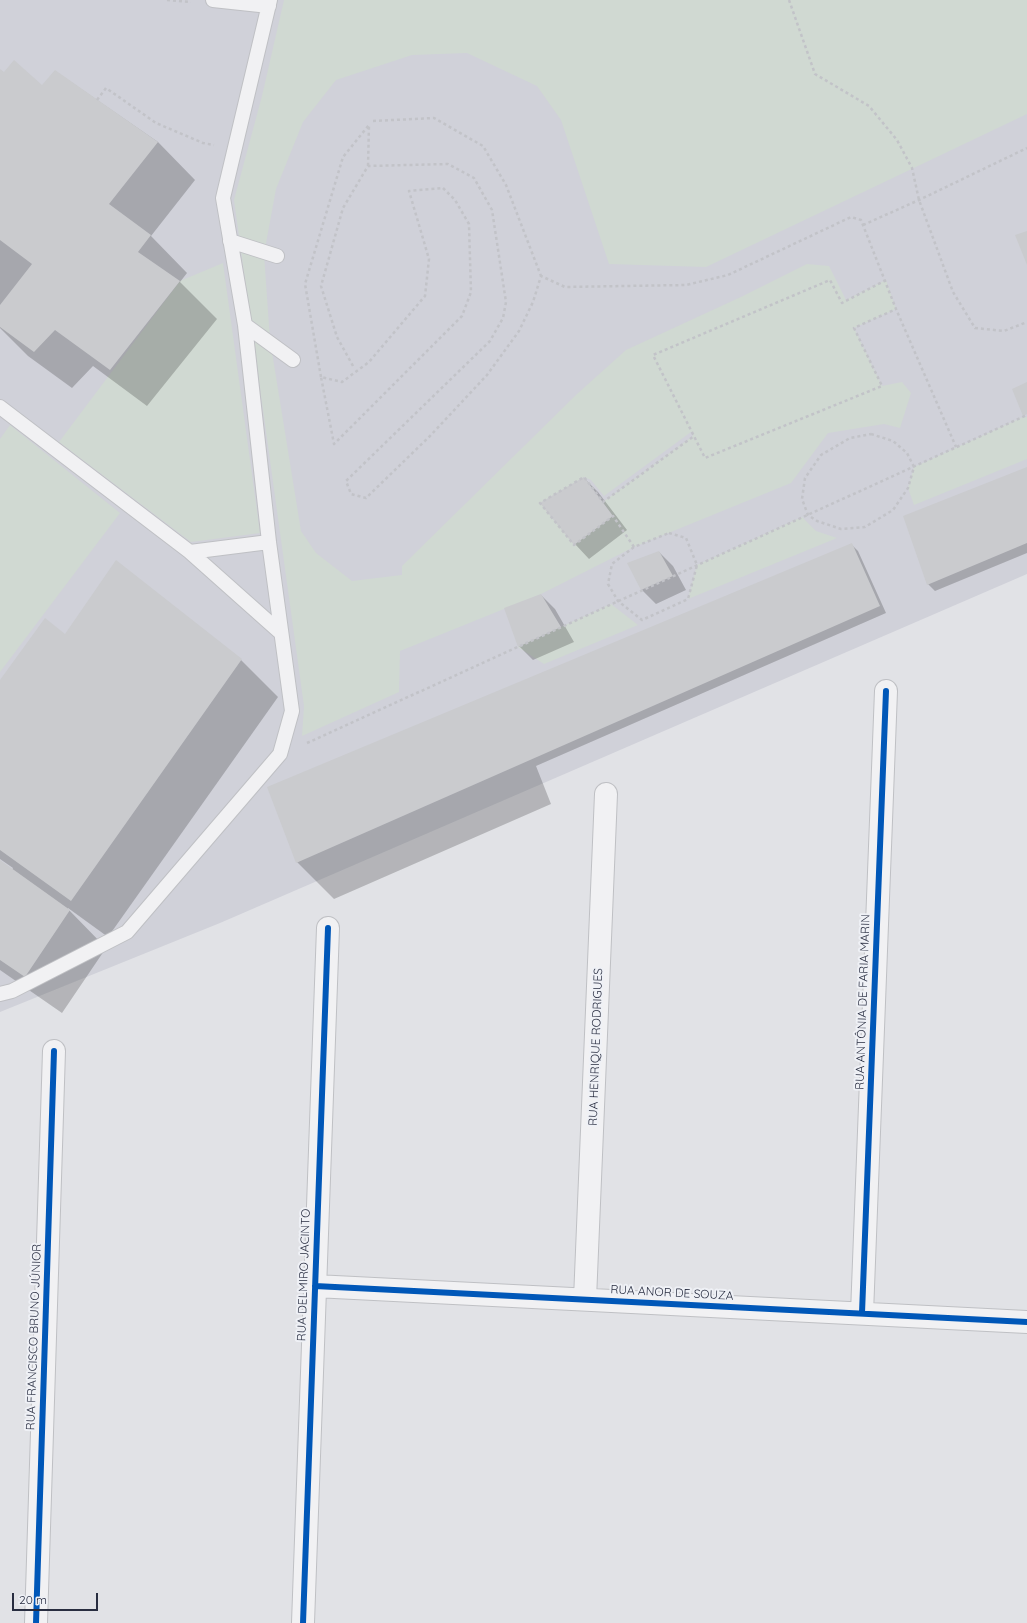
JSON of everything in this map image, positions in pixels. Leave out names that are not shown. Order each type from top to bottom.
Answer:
[{"type":"street","name":"RUA ANTÔNIA DE FARIA MARIN","points":[[862,1313],[886,691]]},
{"type":"street","name":"RUA HENRIQUE RODRIGUES","points":[[585,1299],[606,794]]},
{"type":"street","name":"RUA DELMIRO JACINTO","points":[[303,1623],[328,928]]},
{"type":"street","name":"RUA FRANCISCO BRUNO JÚNIOR","points":[[36,1623],[54,1051]]},
{"type":"street","name":"RUA ANOR DE SOUZA","points":[[315,1286],[1027,1322]]},
{"type":"lane","points":[[0,994],[12,991],[127,932],[280,754],[292,711],[269,542],[245,325],[223,198],[270,3],[214,0]]},
{"type":"lane","points":[[230,241],[277,256]]},
{"type":"lane","points":[[245,325],[293,360]]},
{"type":"lane","points":[[2,414],[190,552],[281,632]]},
{"type":"lane","points":[[190,552],[269,542]]},
{"type":"path","points":[[789,0],[815,74],[869,106],[898,140],[912,168],[919,200],[953,292],[975,328],[1004,331],[1027,322]]},
{"type":"path","points":[[97,100],[106,88],[156,123],[203,143],[235,148]]},
{"type":"path","points":[[368,166],[448,164],[474,178],[492,210],[506,302],[503,318],[490,341],[346,481],[351,494],[366,498],[375,491],[430,436],[487,375],[519,331],[533,302],[541,276],[506,185],[483,146],[434,118],[372,122]]},
{"type":"path","points":[[321,377],[342,382],[369,362],[425,296],[429,258],[409,191],[443,188],[455,200],[469,224],[471,292],[462,316],[334,444],[321,377],[305,284],[343,156],[369,125],[368,166],[343,208],[320,286],[337,337],[353,366]]},
{"type":"path","points":[[863,225],[1027,148]]},
{"type":"path","points":[[541,276],[565,287],[686,285],[728,275],[851,216],[861,220],[886,280],[896,309],[956,447]]},
{"type":"path","points":[[886,280],[842,303],[830,280],[653,355],[705,458],[882,386],[854,328],[896,309]]},
{"type":"path","points":[[280,754],[1027,415]]},
{"type":"path","points":[[871,434],[893,441],[907,453],[914,467],[908,488],[893,510],[865,527],[841,529],[817,522],[808,515],[802,499],[805,478],[821,455],[850,438],[871,434]]},
{"type":"path","points":[[634,547],[614,516],[574,545],[540,502],[584,477],[603,502],[694,436]]},
{"type":"path","points":[[669,533],[686,538],[697,565],[688,600],[642,620],[618,601],[608,584],[612,564],[634,547],[669,533]]},
{"type":"shaded area","points":[[0,0],[1027,0],[1027,574],[220,923],[0,1012]]},
{"type":"shaded area","points":[[284,0],[1027,0],[1027,114],[706,267],[609,264],[561,120],[537,86],[467,53],[412,55],[336,80],[303,122],[276,189],[264,254],[270,340],[301,531],[316,553],[352,581],[402,575],[402,566],[577,394],[626,350],[743,296],[807,264],[829,266],[846,300],[886,280],[896,309],[854,328],[882,386],[902,382],[911,393],[900,428],[884,424],[828,433],[791,483],[634,547],[541,594],[400,651],[399,692],[302,736],[304,706],[234,200],[262,96]],"holes":[[[691,432],[693,436],[603,502],[613,516],[574,545],[540,503],[584,477],[591,480],[604,496]]]},
{"type":"shaded area","points":[[223,263],[260,533],[191,542],[59,442],[180,281]]},
{"type":"shaded area","points":[[1023,417],[1027,417],[1027,459],[914,505],[908,488],[914,467]]},
{"type":"shaded area","points":[[10,425],[120,513],[0,672],[0,439]]},
{"type":"shaded area","points":[[802,517],[816,531],[837,538],[688,599],[697,565]]},
{"type":"shaded area","points":[[611,604],[638,625],[544,664],[518,647]]},
{"type":"building","points":[[14,60],[42,85],[55,70],[158,142],[109,204],[151,235],[138,252],[180,281],[110,370],[55,330],[34,352],[0,327],[0,305],[32,264],[0,240],[0,69],[4,72]]},
{"type":"building","points":[[1027,231],[1027,265],[1015,235]]},
{"type":"building","points":[[1027,382],[1027,414],[1023,416],[1012,389]]},
{"type":"building","points":[[1027,467],[1027,543],[927,585],[903,516]]},
{"type":"building","points":[[584,477],[613,516],[574,545],[540,503]]},
{"type":"building","points":[[852,543],[880,606],[296,863],[267,787]]},
{"type":"building","points":[[659,551],[673,576],[641,590],[627,563]]},
{"type":"building","points":[[116,560],[242,659],[71,901],[0,850],[0,680],[45,618],[65,634]]},
{"type":"building","points":[[541,594],[561,627],[518,647],[504,608]]},
{"type":"building","points":[[0,860],[70,910],[25,977],[0,960]]},
{"type":"cycle path","points":[[862,1313],[886,691]]},
{"type":"cycle path","points":[[303,1623],[328,928]]},
{"type":"cycle path","points":[[36,1623],[54,1051]]},
{"type":"cycle path","points":[[315,1286],[1027,1322]]}]
